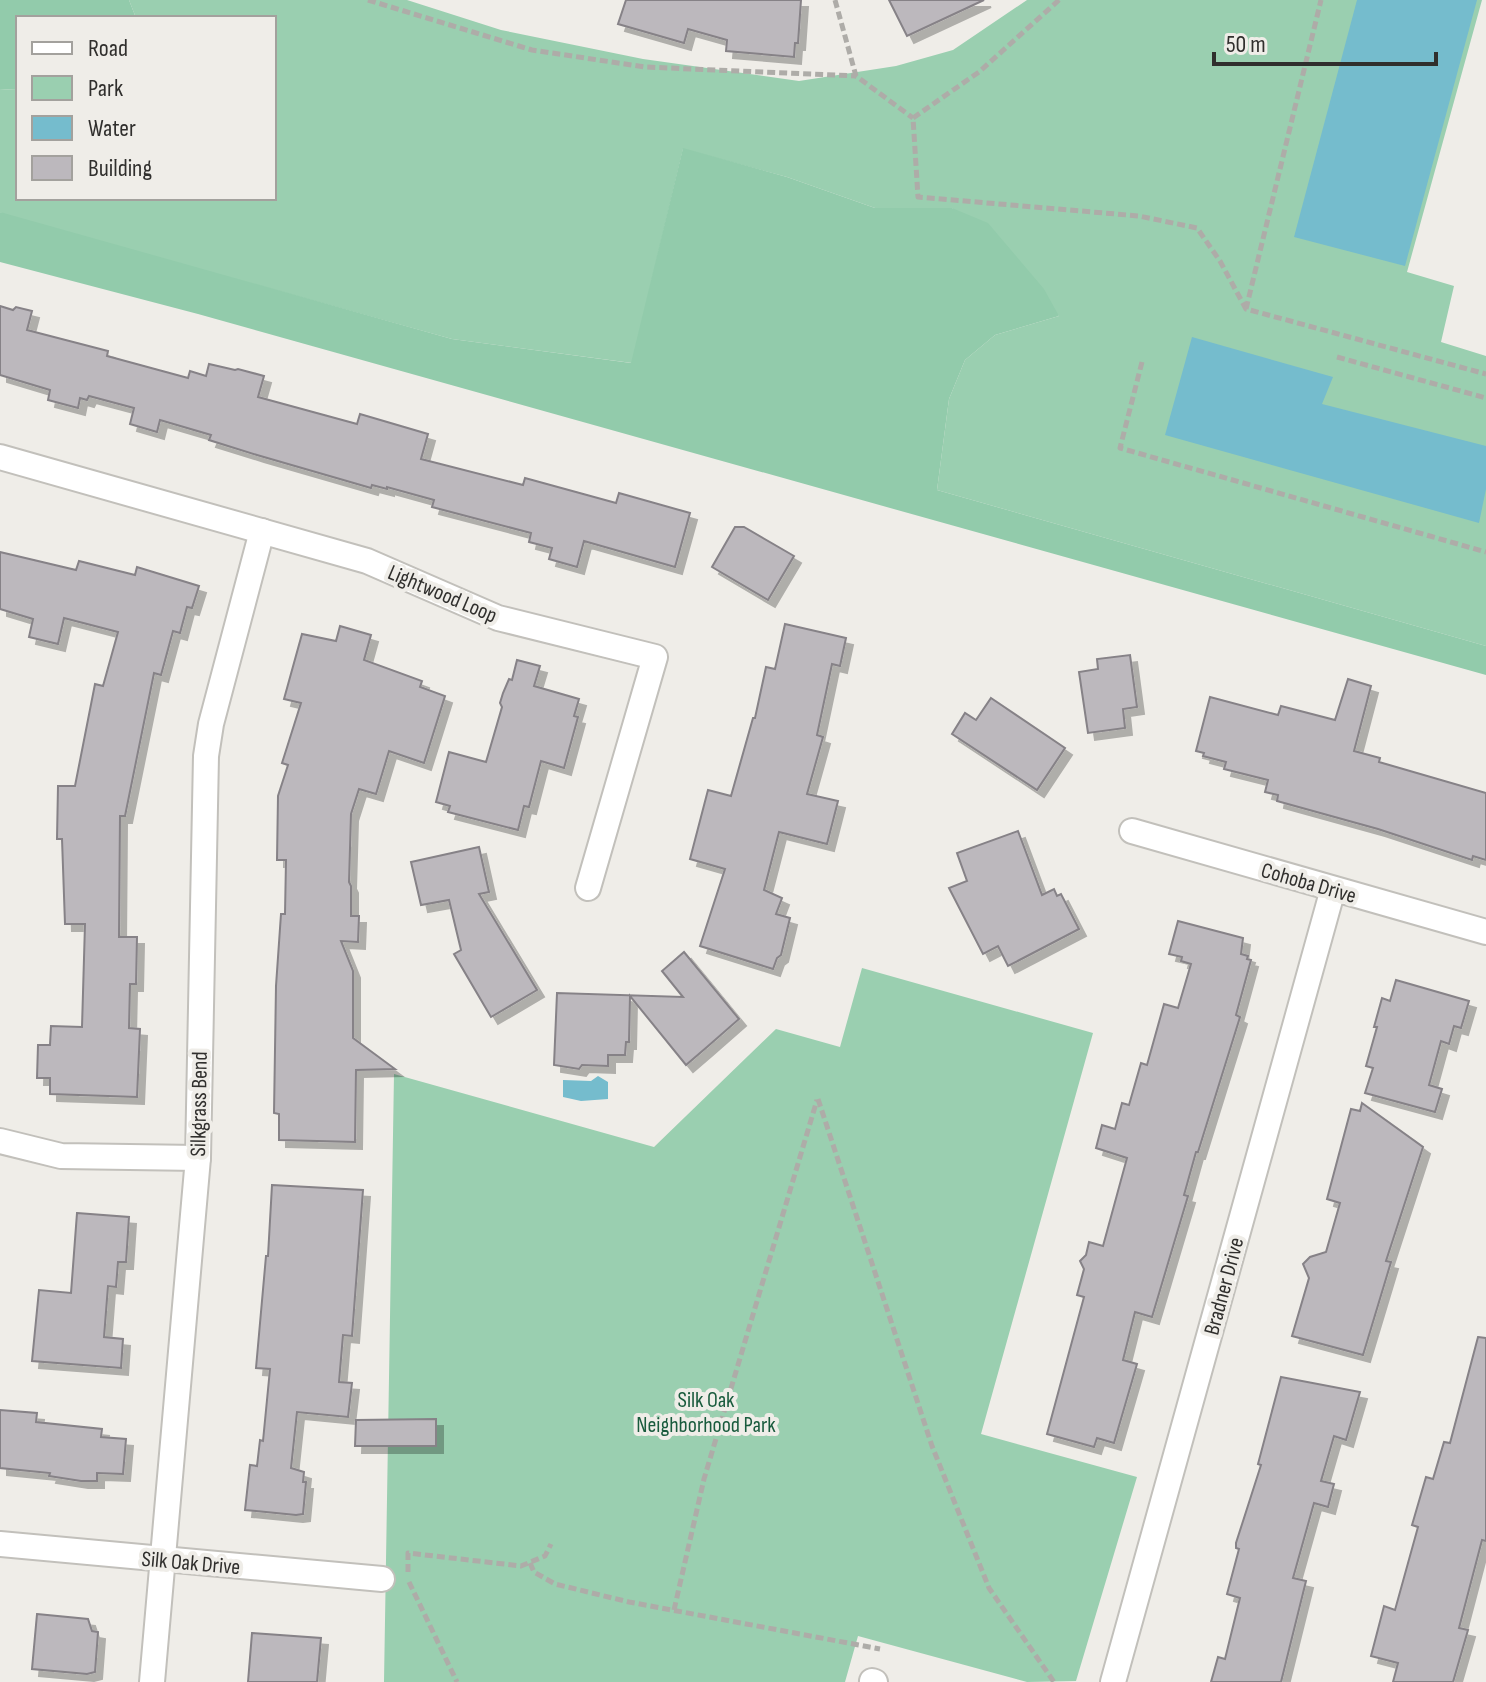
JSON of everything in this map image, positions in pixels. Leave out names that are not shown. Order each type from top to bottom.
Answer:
[{"type":"street","name":"Lightwood Loop","points":[[0,457],[367,561],[498,618],[655,657],[588,888]]},
{"type":"street","name":"Silkgrass Bend","points":[[152,1682],[198,1158],[206,756],[211,724],[262,531]]},
{"type":"street","name":"Cohoba Drive","points":[[1132,831],[1486,932]]},
{"type":"street","name":"Bradner Drive","points":[[1113,1682],[1333,889]]},
{"type":"street","points":[[0,1141],[61,1156],[198,1158]]},
{"type":"street","name":"Silk Oak Drive","points":[[0,1544],[382,1579]]},
{"type":"path","points":[[368,0],[532,50],[645,67],[856,76],[913,118],[918,197],[1139,216],[1197,228],[1220,261],[1246,309],[1486,374]]},
{"type":"path","points":[[835,0],[856,76]]},
{"type":"path","points":[[913,118],[979,72],[1059,0]]},
{"type":"path","points":[[1246,309],[1321,0]]},
{"type":"path","points":[[1337,357],[1486,398]]},
{"type":"path","points":[[1142,362],[1120,448],[1486,552]]},
{"type":"path","points":[[674,1610],[704,1479],[818,1099],[932,1446],[989,1588],[1054,1682]]},
{"type":"path","points":[[457,1682],[409,1582],[408,1553],[505,1565],[530,1563],[545,1556],[551,1544]]},
{"type":"path","points":[[530,1563],[534,1572],[555,1584],[880,1649]]},
{"type":"green space","points":[[0,0],[129,0],[135,16],[16,16],[16,90],[0,89]]},
{"type":"green space","points":[[129,0],[407,0],[501,30],[643,59],[799,81],[896,66],[953,50],[1027,0],[1482,0],[1407,272],[1454,286],[1441,342],[1486,356],[1486,646],[937,490],[949,399],[965,360],[995,335],[1059,316],[952,208],[875,208],[787,177],[683,149],[632,363],[452,339],[0,212],[0,89],[16,90],[16,200],[276,200],[276,16],[135,16]]},
{"type":"green space","points":[[683,148],[787,177],[875,208],[952,208],[988,223],[1044,289],[1059,316],[995,335],[965,360],[949,399],[937,490],[1486,646],[1486,675],[198,314],[0,262],[0,212],[452,339],[631,363]]},
{"type":"green space","name":"Silk Oak Neighborhood Park","points":[[862,968],[1093,1033],[981,1434],[1137,1477],[1076,1681],[1027,1682],[858,1636],[845,1682],[384,1682],[394,1074],[654,1147],[776,1029],[840,1047]]},
{"type":"water","points":[[1357,0],[1477,0],[1405,266],[1294,237]]},
{"type":"water","points":[[1192,337],[1333,377],[1322,404],[1486,446],[1486,489],[1479,523],[1165,435]]},
{"type":"water","points":[[598,1076],[608,1082],[608,1099],[581,1101],[563,1097],[563,1080],[591,1081]]},
{"type":"building","points":[[626,0],[801,0],[794,57],[726,51],[727,40],[688,29],[684,43],[618,24]]},
{"type":"building","points":[[889,0],[984,0],[907,36]]},
{"type":"building","points":[[0,306],[32,311],[27,330],[108,351],[107,356],[188,378],[190,371],[206,376],[209,364],[238,369],[264,376],[258,397],[357,424],[360,414],[428,434],[421,459],[523,485],[525,478],[616,503],[619,493],[690,513],[675,567],[584,541],[577,567],[549,559],[552,548],[529,542],[531,533],[432,507],[434,500],[387,487],[372,485],[371,488],[257,455],[209,440],[211,435],[160,420],[157,432],[130,424],[134,408],[89,396],[87,400],[80,398],[78,408],[48,400],[50,390],[0,375]]},
{"type":"building","points":[[735,527],[744,527],[794,556],[768,600],[712,567]]},
{"type":"building","points":[[0,552],[76,570],[79,561],[135,575],[137,567],[199,586],[192,608],[187,607],[180,633],[173,631],[161,675],[154,673],[125,816],[120,816],[119,937],[137,937],[136,984],[130,984],[129,1028],[140,1029],[137,1097],[50,1094],[50,1078],[37,1078],[38,1045],[50,1045],[51,1026],[82,1027],[85,924],[65,924],[62,839],[57,839],[58,786],[75,786],[95,684],[103,686],[118,632],[64,618],[58,644],[29,637],[33,619],[0,609]]},
{"type":"building","points":[[785,624],[846,638],[840,666],[832,664],[817,735],[823,737],[807,794],[838,801],[827,844],[779,832],[764,890],[782,898],[776,914],[790,918],[781,955],[773,969],[700,946],[725,869],[690,859],[708,790],[731,796],[755,718],[766,667],[775,669]]},
{"type":"building","points":[[340,626],[371,635],[364,660],[422,681],[420,687],[445,696],[424,763],[389,751],[376,794],[359,789],[351,814],[349,882],[351,916],[359,916],[358,942],[341,941],[353,971],[353,1038],[395,1069],[356,1070],[355,1142],[279,1140],[279,1114],[274,1113],[276,986],[281,914],[285,914],[286,860],[277,860],[278,796],[288,765],[282,763],[301,703],[284,699],[302,634],[336,641]]},
{"type":"building","points":[[1130,655],[1137,707],[1123,709],[1125,728],[1088,733],[1079,672],[1098,669],[1097,659]]},
{"type":"building","points":[[517,660],[540,666],[534,686],[579,699],[574,716],[578,717],[564,768],[541,761],[529,807],[524,806],[518,830],[448,812],[450,806],[436,802],[449,752],[486,762],[503,693],[509,679],[512,680]]},
{"type":"building","points":[[1348,679],[1371,686],[1354,751],[1380,758],[1379,762],[1486,793],[1486,860],[1473,856],[1472,860],[1378,829],[1277,801],[1278,795],[1265,792],[1268,780],[1224,769],[1226,762],[1196,751],[1210,697],[1278,715],[1281,706],[1335,720]]},
{"type":"building","points":[[991,698],[1065,748],[1037,790],[952,734],[965,713],[976,720]]},
{"type":"building","points":[[1018,831],[1042,895],[1054,889],[1057,896],[1061,894],[1079,929],[1008,966],[998,946],[983,954],[949,888],[967,881],[957,853]]},
{"type":"building","points":[[479,847],[489,892],[479,894],[537,990],[491,1017],[454,954],[461,950],[449,900],[421,905],[411,862]]},
{"type":"building","points":[[1178,921],[1243,938],[1241,954],[1251,960],[1236,1015],[1240,1017],[1196,1152],[1184,1195],[1188,1196],[1152,1317],[1135,1312],[1123,1360],[1137,1364],[1114,1443],[1097,1438],[1094,1447],[1047,1434],[1084,1297],[1077,1295],[1084,1269],[1080,1261],[1086,1255],[1089,1242],[1103,1246],[1127,1158],[1096,1148],[1102,1125],[1115,1129],[1122,1103],[1129,1105],[1141,1063],[1147,1065],[1164,1004],[1178,1008],[1191,964],[1181,961],[1182,957],[1169,954]]},
{"type":"building","points":[[684,952],[739,1019],[707,1047],[686,1065],[630,996],[629,1042],[626,1042],[625,1055],[608,1055],[608,1066],[582,1065],[579,1069],[554,1065],[557,993],[683,997],[662,971]]},
{"type":"building","points":[[1396,980],[1469,1001],[1461,1028],[1454,1026],[1449,1044],[1441,1041],[1429,1085],[1442,1089],[1435,1112],[1365,1093],[1373,1068],[1366,1066],[1377,1027],[1374,1027],[1382,998],[1390,1001]]},
{"type":"building","points":[[1362,1103],[1423,1147],[1386,1261],[1391,1262],[1363,1355],[1292,1336],[1309,1278],[1303,1264],[1310,1257],[1326,1252],[1340,1203],[1327,1199],[1351,1109],[1360,1111]]},
{"type":"building","points":[[272,1185],[363,1190],[352,1336],[343,1335],[339,1382],[352,1383],[348,1417],[297,1412],[291,1468],[304,1472],[303,1482],[306,1482],[303,1514],[296,1515],[245,1510],[250,1465],[257,1466],[260,1440],[263,1441],[270,1369],[256,1368]]},
{"type":"building","points":[[77,1213],[129,1217],[126,1262],[118,1262],[116,1287],[108,1286],[104,1337],[123,1339],[121,1368],[32,1361],[39,1290],[71,1293]]},
{"type":"building","points":[[1478,1337],[1486,1338],[1486,1541],[1482,1540],[1459,1628],[1468,1630],[1453,1682],[1393,1682],[1398,1663],[1371,1656],[1384,1606],[1395,1610],[1418,1527],[1412,1525],[1426,1477],[1433,1479],[1444,1442],[1450,1443]]},
{"type":"building","points":[[1281,1377],[1360,1392],[1346,1440],[1334,1436],[1321,1481],[1334,1484],[1328,1507],[1314,1503],[1293,1578],[1306,1581],[1281,1682],[1211,1682],[1218,1657],[1225,1659],[1240,1598],[1227,1594],[1239,1549],[1236,1543],[1261,1465],[1258,1464]]},
{"type":"building","points":[[0,1410],[37,1413],[36,1422],[102,1429],[101,1437],[126,1439],[123,1474],[97,1473],[97,1481],[81,1481],[49,1476],[50,1473],[0,1468]]},
{"type":"building","points":[[436,1419],[436,1446],[355,1446],[356,1420]]},
{"type":"building","points":[[37,1614],[88,1619],[92,1631],[98,1632],[95,1672],[32,1669]]},
{"type":"building","points":[[252,1633],[321,1638],[317,1682],[248,1682]]}]
